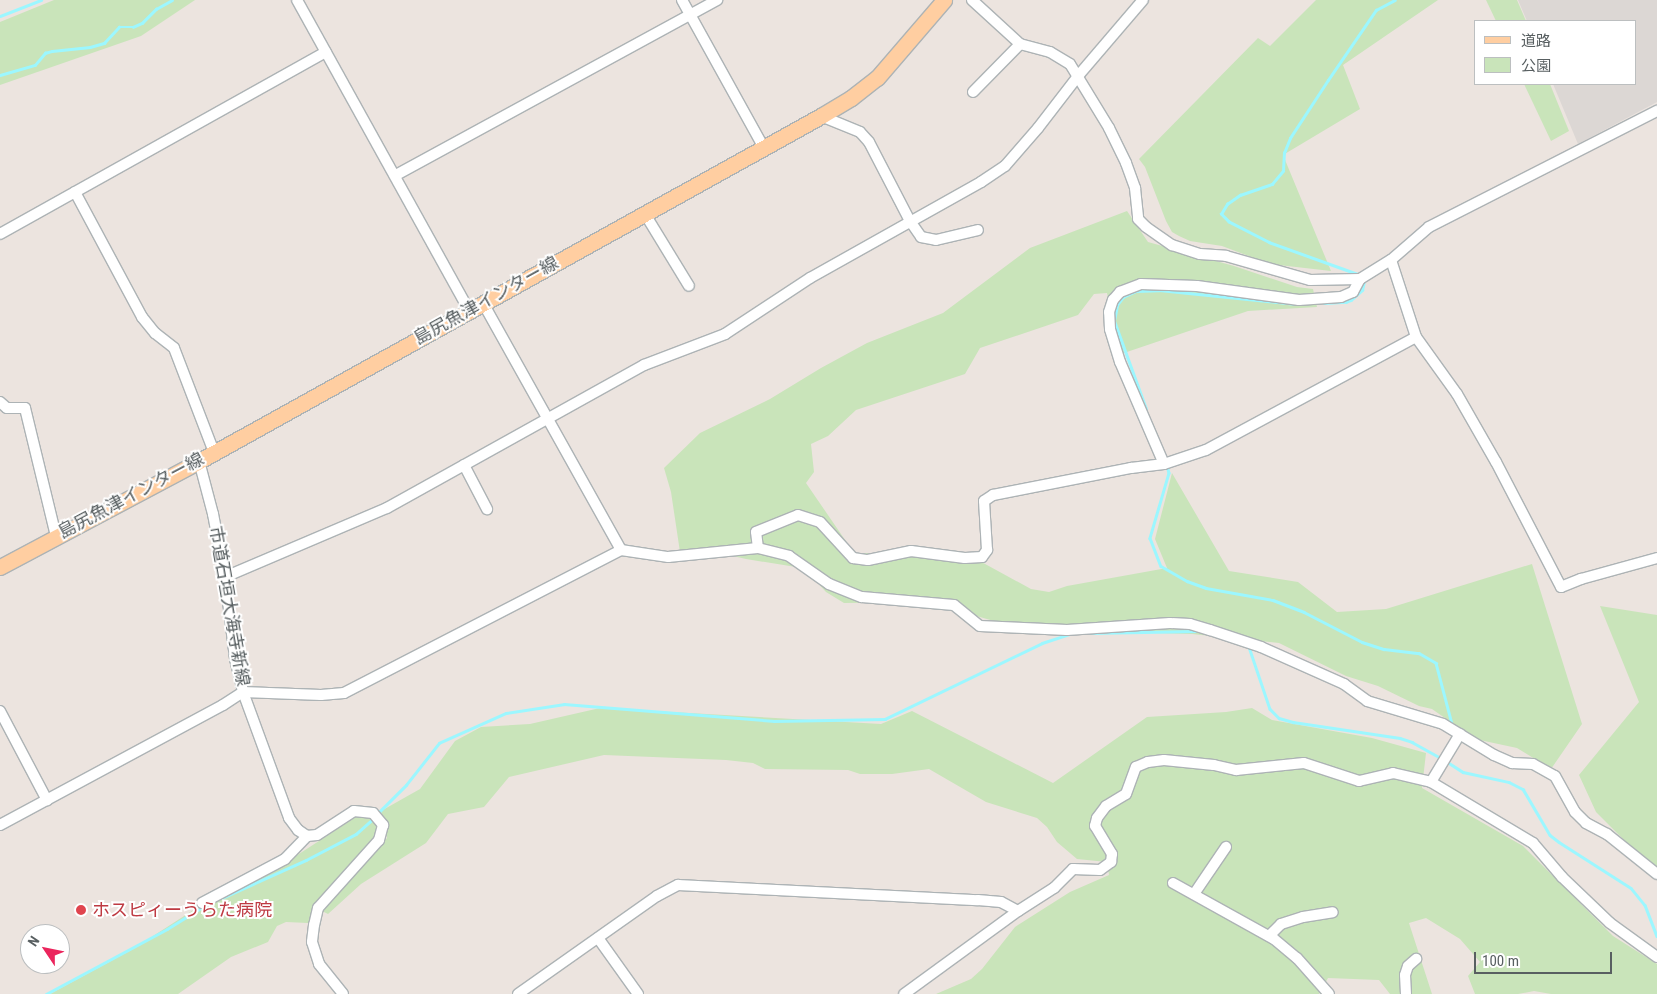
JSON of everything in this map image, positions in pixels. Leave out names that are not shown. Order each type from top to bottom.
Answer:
[{"type":"main road","name":"島尻魚津インター線","points":[[0,567],[199,461],[821,116],[864,89],[877,78],[944,0]]},
{"type":"street","points":[[297,0],[396,175],[469,310]]},
{"type":"street","points":[[682,0],[764,148]]},
{"type":"street","points":[[396,175],[717,0]]},
{"type":"street","points":[[972,0],[1020,44],[1050,52],[1070,64],[1109,128],[1126,163],[1135,188],[1138,219],[1146,227],[1172,245],[1200,254],[1226,256],[1310,280],[1360,279]]},
{"type":"street","points":[[225,577],[387,508],[644,365],[725,334],[810,278],[958,196],[1004,166],[1038,128],[1078,76],[1143,0]]},
{"type":"street","points":[[973,92],[1020,44]]},
{"type":"street","points":[[0,234],[326,52]]},
{"type":"street","points":[[1164,464],[1120,362],[1110,329],[1109,312],[1113,300],[1120,292],[1141,284],[1197,286],[1299,300],[1341,297],[1353,292],[1360,279],[1391,260],[1429,227],[1657,111]]},
{"type":"street","points":[[821,116],[860,132],[869,142],[910,221],[921,237],[936,240],[978,230]]},
{"type":"street","points":[[75,192],[142,317],[156,333],[174,348],[214,452]]},
{"type":"street","points":[[645,214],[689,286]]},
{"type":"street","points":[[1391,260],[1416,337],[1457,394],[1491,453],[1561,587],[1581,579],[1657,558]]},
{"type":"street","points":[[483,303],[621,550]]},
{"type":"street","points":[[758,548],[756,532],[798,514],[820,522],[853,558],[868,560],[910,551],[965,558],[982,557],[987,550],[987,526],[983,510],[984,501],[993,495],[1131,468],[1164,464],[1206,450],[1416,337]]},
{"type":"street","points":[[0,402],[7,408],[25,408],[56,536]]},
{"type":"street","name":"市道石垣大海寺新線","points":[[199,461],[213,514],[225,577],[235,659],[243,692],[289,818],[298,830],[307,836]]},
{"type":"street","points":[[464,465],[487,509]]},
{"type":"street","points":[[0,825],[223,705],[243,692],[321,695],[344,693],[621,550],[668,557],[758,548],[789,556],[829,584],[862,596],[954,605],[980,626],[1066,630],[1146,623],[1196,626],[1260,647],[1344,684],[1367,702],[1443,724],[1512,763],[1533,764],[1555,776],[1575,812],[1586,823],[1608,834],[1657,874]]},
{"type":"street","points":[[0,711],[47,800]]},
{"type":"street","points":[[1431,782],[1460,734]]},
{"type":"street","points":[[904,994],[1018,911],[1054,888],[1073,869],[1100,870],[1111,862],[1112,854],[1095,826],[1097,818],[1106,806],[1126,794],[1136,768],[1148,762],[1164,760],[1214,765],[1236,770],[1304,763],[1359,780],[1393,773],[1403,773],[1431,782],[1533,843],[1562,877],[1610,923],[1657,957]]},
{"type":"street","points":[[202,903],[285,859],[307,836],[318,835],[354,811],[372,813],[383,826],[379,840],[318,908],[314,925],[312,942],[319,964],[343,994]]},
{"type":"street","points":[[1194,894],[1226,847]]},
{"type":"street","points":[[1173,883],[1269,936],[1296,958],[1329,994]]},
{"type":"street","points":[[518,994],[657,896],[678,885],[1001,902],[1018,911]]},
{"type":"street","points":[[1269,936],[1281,924],[1302,917],[1333,912]]},
{"type":"street","points":[[598,938],[638,994]]},
{"type":"street","points":[[1406,994],[1405,975],[1408,966],[1416,958]]},
{"type":"shaded area","points":[[1518,0],[1657,0],[1657,102],[1578,144],[1553,85],[1637,85],[1637,20],[1527,20]]},
{"type":"green space","points":[[54,0],[195,0],[141,36],[0,85],[0,22]]},
{"type":"green space","points":[[1316,0],[1438,0],[1343,65],[1360,109],[1283,155],[1331,271],[1270,264],[1222,246],[1190,241],[1172,232],[1145,167],[1139,159],[1258,38],[1270,46]]},
{"type":"green space","points":[[1486,0],[1517,0],[1526,20],[1496,20]]},
{"type":"green space","points":[[1524,85],[1550,85],[1569,131],[1551,141]]},
{"type":"green space","points":[[1127,211],[1148,242],[1234,266],[1297,287],[1313,289],[1317,307],[1248,311],[1118,355],[1107,293],[1094,294],[1078,315],[980,348],[965,374],[856,410],[828,436],[811,444],[814,472],[806,483],[854,553],[914,553],[976,559],[1031,589],[1049,592],[1067,586],[1167,568],[1155,539],[1172,473],[1229,571],[1298,582],[1337,612],[1386,609],[1532,564],[1582,724],[1551,769],[1517,748],[1475,739],[1432,709],[1419,706],[1378,686],[1346,676],[1279,643],[1192,634],[1076,631],[1053,624],[1001,623],[927,602],[844,603],[826,592],[813,578],[796,567],[746,559],[707,550],[680,552],[671,492],[664,468],[700,433],[770,399],[867,343],[943,313],[1030,248]]},
{"type":"green space","points":[[1600,606],[1657,615],[1657,873],[1596,812],[1579,775],[1639,702]]},
{"type":"green space","points":[[600,708],[881,724],[912,711],[1053,783],[1147,717],[1226,712],[1252,708],[1272,720],[1372,738],[1426,753],[1422,788],[1523,846],[1613,936],[1657,964],[1657,994],[1551,994],[1534,991],[1518,994],[1475,994],[1468,976],[1480,962],[1460,939],[1426,918],[1409,923],[1432,994],[1390,994],[1379,980],[1328,978],[1319,994],[936,994],[971,979],[982,969],[1015,927],[1070,892],[1109,875],[1107,862],[1077,859],[1057,842],[1047,827],[1037,818],[986,802],[929,769],[892,774],[860,774],[848,770],[765,769],[753,763],[726,760],[604,755],[509,777],[484,807],[448,814],[426,843],[361,884],[328,914],[322,911],[387,838],[381,811],[420,789],[455,741],[481,727],[530,724]]},
{"type":"green space","points":[[356,817],[372,817],[381,826],[376,838],[321,898],[308,923],[286,922],[277,926],[268,942],[231,957],[178,994],[50,994],[133,949],[198,907],[285,863]]},
{"type":"waterway","points":[[0,16],[41,0]]},
{"type":"waterway","points":[[0,75],[35,65],[45,53],[90,47],[104,43],[119,27],[133,27],[142,23],[156,9],[172,0]]},
{"type":"waterway","points":[[1359,275],[1270,243],[1229,222],[1221,214],[1227,204],[1240,195],[1272,184],[1283,171],[1284,153],[1290,138],[1376,10],[1395,0]]},
{"type":"waterway","points":[[1324,303],[1351,300],[1362,290],[1364,281]]},
{"type":"waterway","points":[[1146,409],[1114,321],[1117,305],[1123,297],[1136,291],[1159,290],[1296,304]]},
{"type":"waterway","points":[[1167,465],[1169,473],[1150,538],[1161,566],[1187,581],[1206,588],[1273,600],[1304,612],[1362,642],[1384,649],[1419,653],[1436,663],[1452,724]]},
{"type":"waterway","points":[[1090,633],[1197,631]]},
{"type":"waterway","points":[[377,814],[406,785],[439,743],[506,713],[564,704],[774,721],[885,719],[1042,643],[1070,634]]},
{"type":"waterway","points":[[1249,647],[1270,709],[1279,718],[1293,722],[1400,738],[1412,742],[1441,758]]},
{"type":"waterway","points":[[1446,761],[1463,772],[1509,782],[1523,789],[1550,835],[1631,888],[1645,905],[1657,936]]},
{"type":"waterway","points":[[222,898],[306,860],[356,834],[374,818]]},
{"type":"waterway","points":[[46,994],[167,929],[204,906]]},
{"type":"place","name":"ホスピィーうらた病院","points":[[81,910]]}]
